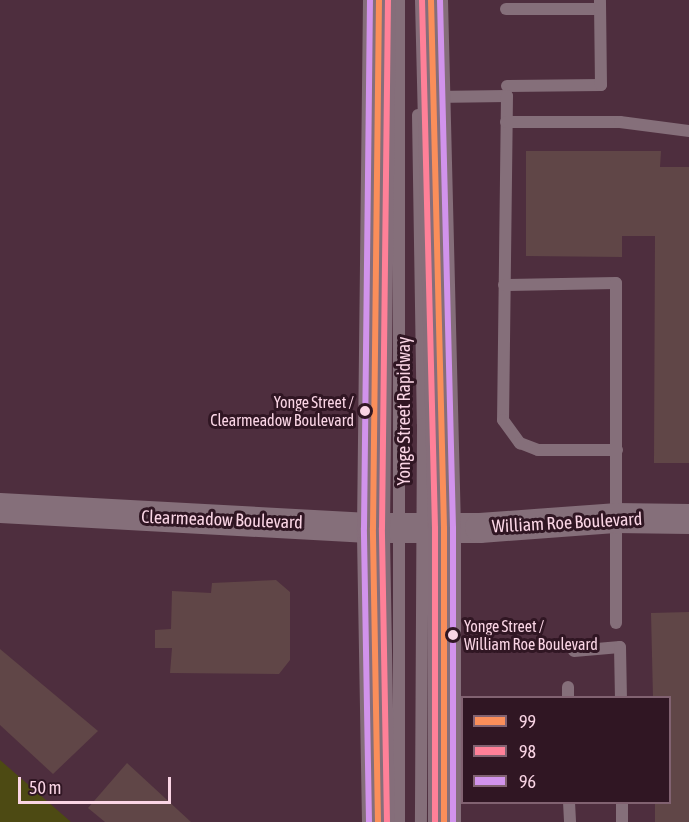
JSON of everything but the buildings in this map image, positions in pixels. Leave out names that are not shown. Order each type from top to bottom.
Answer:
[{"type":"main road","points":[[379,0],[410,528],[444,822]]},
{"type":"main road","points":[[378,822],[410,528],[433,97],[431,0]]},
{"type":"street","name":"Clearmeadow Boulevard","points":[[0,508],[410,528]]},
{"type":"street","name":"William Roe Boulevard","points":[[410,528],[615,519],[689,519]]},
{"type":"lane","name":"Yonge Street Rapidway","points":[[399,0],[410,528],[421,822]]},
{"type":"lane","name":"Yonge Street Rapidway","points":[[399,822],[410,528],[417,0]]},
{"type":"lane","points":[[506,9],[600,5],[601,85],[507,86]]},
{"type":"lane","points":[[433,97],[507,96],[503,420],[520,443],[538,450],[617,450]]},
{"type":"lane","points":[[506,122],[620,123],[689,131]]},
{"type":"lane","points":[[504,285],[616,283],[616,623]]},
{"type":"lane","points":[[574,651],[620,647],[621,696]]},
{"type":"lane","points":[[569,804],[570,822]]},
{"type":"lane","points":[[622,804],[622,822]]},
{"type":"shaded area","points":[[0,760],[71,822],[0,822]]},
{"type":"transit line","name":"96","points":[[369,822],[364,528],[370,0]]},
{"type":"transit line","name":"99","points":[[378,822],[373,528],[379,0]]},
{"type":"transit line","name":"98","points":[[387,822],[382,528],[388,0]]},
{"type":"transit line","name":"98","points":[[422,0],[435,528],[435,822]]},
{"type":"transit line","name":"99","points":[[431,0],[444,528],[444,822]]},
{"type":"transit line","name":"96","points":[[440,0],[453,528],[453,822]]},
{"type":"place","name":"Yonge Street / Clearmeadow Boulevard","points":[[365,411]]},
{"type":"place","name":"Yonge Street / William Roe Boulevard","points":[[453,635]]}]
